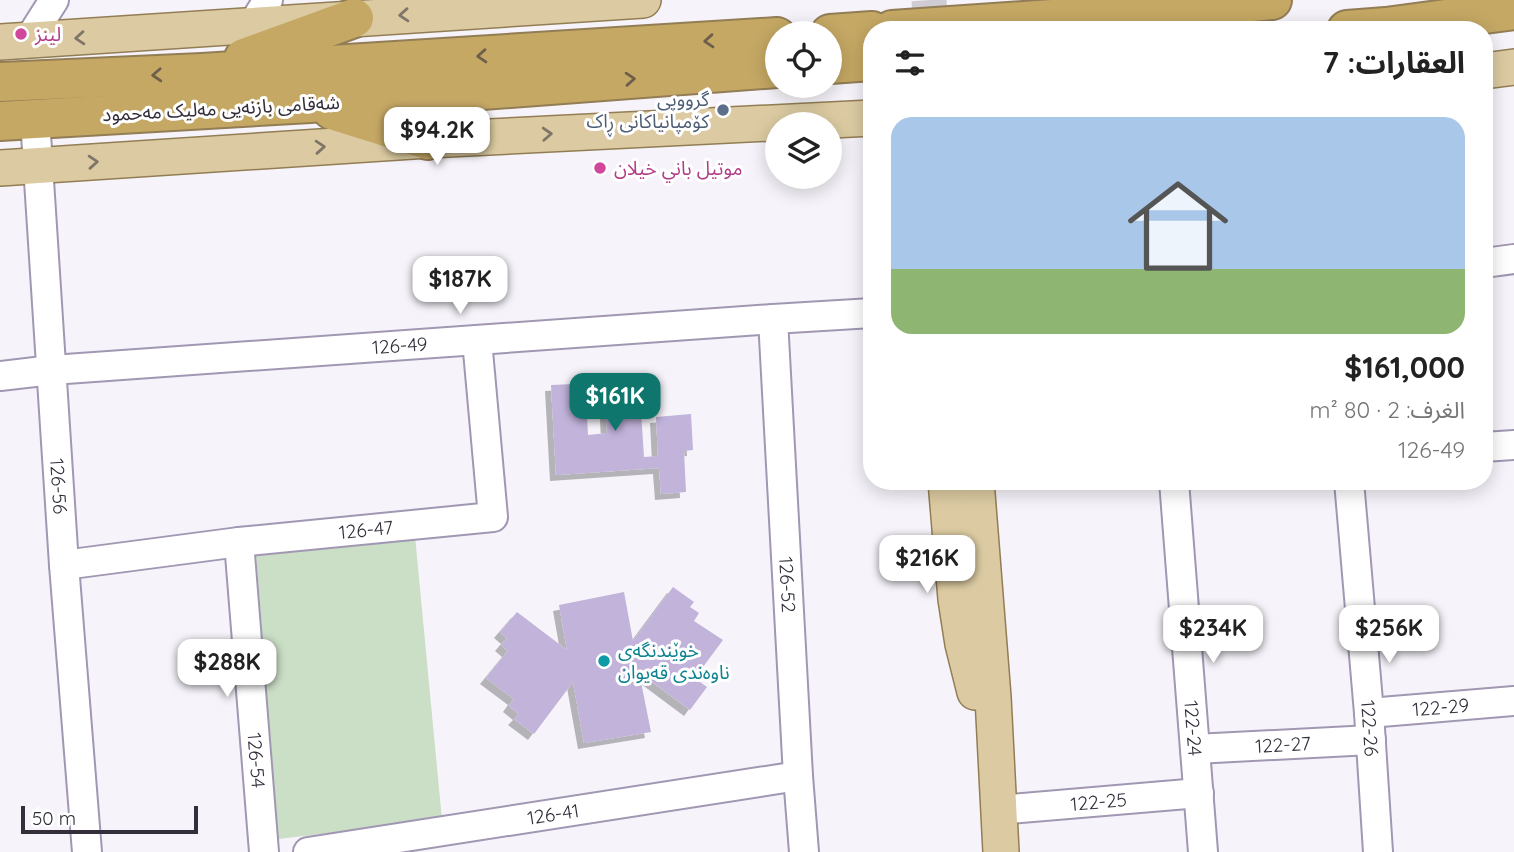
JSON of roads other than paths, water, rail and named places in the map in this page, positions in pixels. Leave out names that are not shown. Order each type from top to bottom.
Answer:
[{"type":"highway","points":[[1023,21],[1168,11],[1272,0]]},
{"type":"highway","points":[[1431,21],[1514,10]]},
{"type":"highway","points":[[202,73],[354,18]]},
{"type":"highway","points":[[842,33],[863,32]]},
{"type":"highway","name":"شەقامی بازنەیی مەلیک مەحمود","points":[[0,82],[202,73],[765,38]]},
{"type":"highway","points":[[842,63],[863,62]]},
{"type":"highway","name":"شەقامی بازنەیی مەلیک مەحمود","points":[[17,120],[310,103],[765,69]]},
{"type":"highway","points":[[310,103],[428,140]]},
{"type":"main road","points":[[14,42],[260,14],[354,18],[462,6],[643,0]]},
{"type":"main road","points":[[1493,70],[1514,67]]},
{"type":"main road","points":[[0,168],[428,140],[863,118]]},
{"type":"main road","points":[[947,490],[956,599],[963,644],[985,697]]},
{"type":"main road","points":[[965,490],[999,810],[1001,852]]},
{"type":"main road","points":[[976,490],[985,697],[985,852]]},
{"type":"main road","points":[[985,697],[998,621],[994,490]]},
{"type":"street","points":[[14,42],[54,0]]},
{"type":"street","name":"126-56","points":[[17,120],[38,165],[64,565],[87,852]]},
{"type":"street","points":[[1493,262],[1514,259]]},
{"type":"street","name":"126-49","points":[[0,376],[52,370],[863,313]]},
{"type":"street","name":"126-52","points":[[772,318],[804,852]]},
{"type":"street","name":"126-47","points":[[64,565],[239,542],[493,517],[477,340]]},
{"type":"street","points":[[1493,446],[1514,445]]},
{"type":"street","name":"122-24","points":[[1175,490],[1203,852]]},
{"type":"street","name":"122-26","points":[[1350,490],[1378,852]]},
{"type":"street","name":"126-54","points":[[239,542],[264,852]]},
{"type":"street","name":"122-29","points":[[1370,726],[1514,701]]},
{"type":"street","name":"122-27","points":[[1195,749],[1370,726]]},
{"type":"street","name":"126-41","points":[[308,852],[798,776]]},
{"type":"street","name":"122-25","points":[[999,810],[1199,793]]},
{"type":"tunnel","points":[[929,0],[930,21]]},
{"type":"place","name":"لينز","points":[[21,34]]},
{"type":"place","name":"گرووپی کۆمپانیاکانی ڕاک","points":[[723,110]]},
{"type":"place","name":"موتيل باني خيلان","points":[[600,168]]},
{"type":"place","name":"خوێندنگەی ناوەندی قەیوان","points":[[604,661]]}]
